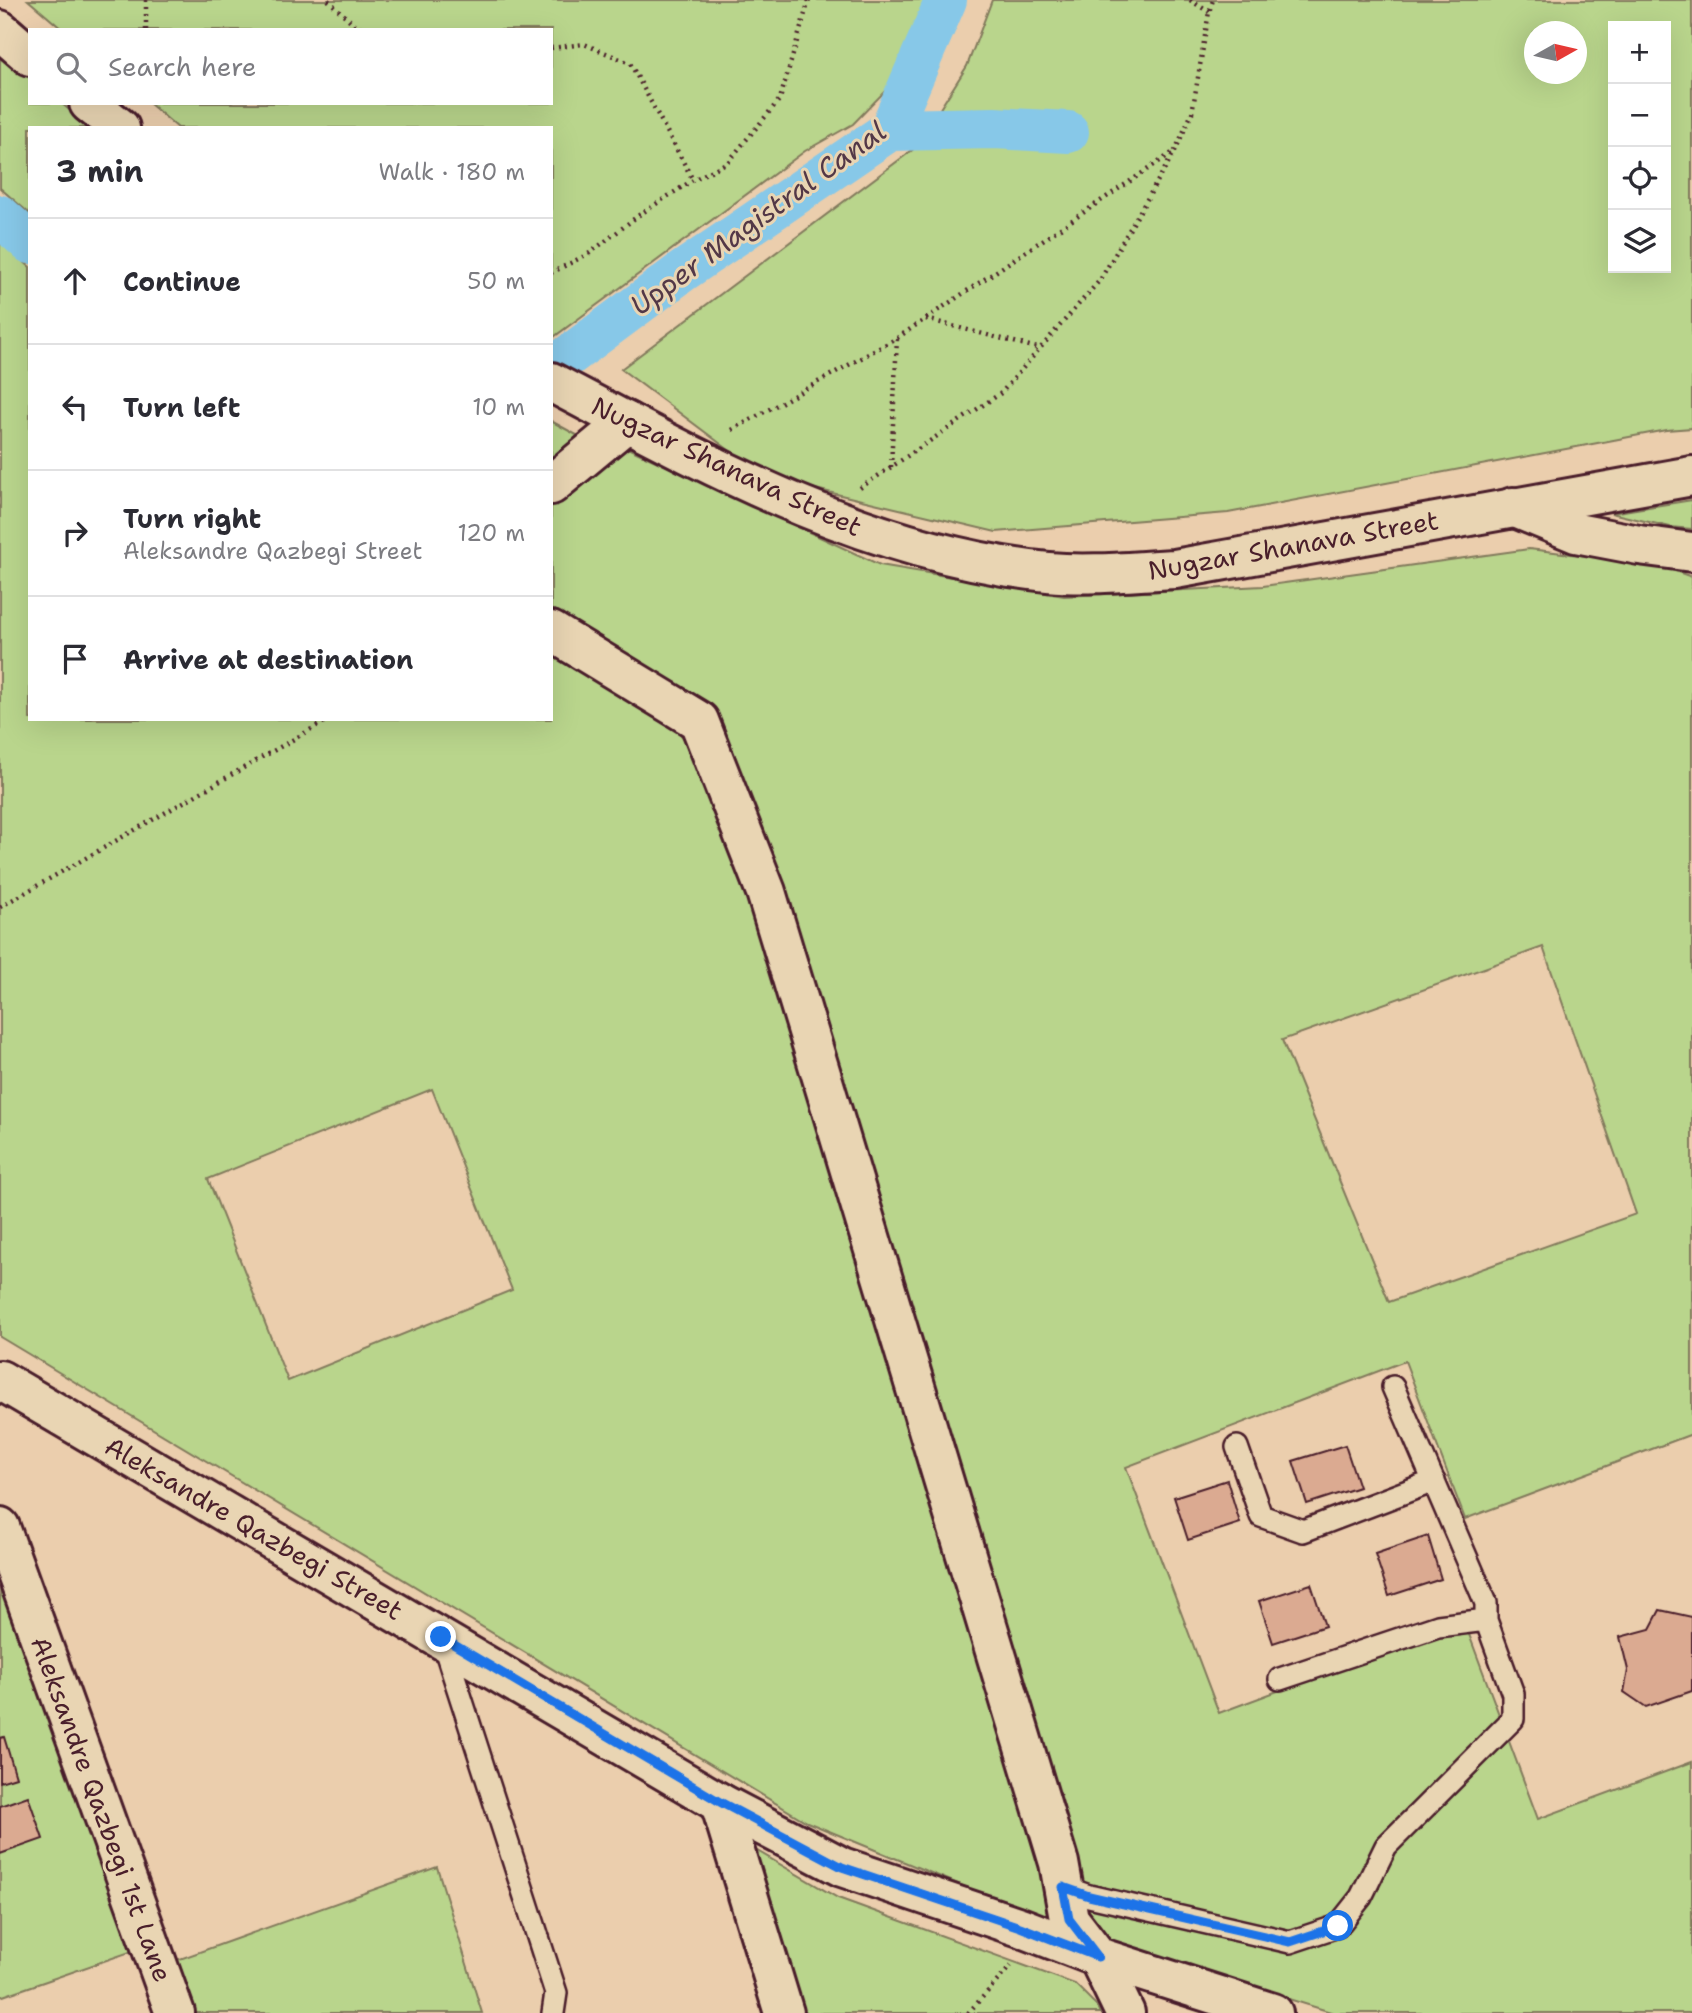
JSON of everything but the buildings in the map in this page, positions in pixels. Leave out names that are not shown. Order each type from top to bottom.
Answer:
[{"type":"street","points":[[0,30],[28,54]]},
{"type":"street","points":[[91,105],[118,126]]},
{"type":"street","name":"Nugzar Shanava Street","points":[[553,383],[689,454],[818,514],[868,533],[990,563],[1050,572],[1108,573],[1175,569],[1692,476]]},
{"type":"street","points":[[553,483],[611,414]]},
{"type":"street","points":[[1513,507],[1576,533],[1692,552]]},
{"type":"street","points":[[553,632],[699,721],[766,892],[1059,1863],[1069,1919],[1098,1957],[1125,2013]]},
{"type":"street","name":"Aleksandre Qazbegi Street","points":[[1,1383],[720,1802],[842,1867],[1098,1957],[1273,2013]]},
{"type":"street","name":"Aleksandre Qazbegi 1st Lane","points":[[0,1527],[175,2013]]},
{"type":"street","points":[[720,1802],[784,2013]]},
{"type":"lane","points":[[1063,1887],[1089,1896],[1290,1942],[1338,1926],[1361,1898],[1386,1846],[1513,1719],[1513,1694],[1486,1620],[1486,1603],[1393,1387]]},
{"type":"lane","points":[[1237,1447],[1261,1516],[1303,1531],[1434,1481]]},
{"type":"lane","points":[[1280,1679],[1438,1626],[1486,1620]]},
{"type":"lane","points":[[441,1637],[556,1993],[553,2013]]},
{"type":"path","points":[[146,0],[146,28]]},
{"type":"path","points":[[328,0],[356,26],[365,28]]},
{"type":"path","points":[[553,272],[590,253],[639,215],[693,180],[728,162],[780,99],[809,0]]},
{"type":"path","points":[[1190,0],[1209,12]]},
{"type":"path","points":[[818,514],[1001,393],[1100,280],[1175,151],[1192,113],[1213,0]]},
{"type":"path","points":[[553,48],[584,44],[630,63],[693,180]]},
{"type":"path","points":[[689,454],[897,338],[1175,151]]},
{"type":"path","points":[[926,319],[1041,349]]},
{"type":"path","points":[[891,468],[897,338]]},
{"type":"path","points":[[0,907],[326,721]]},
{"type":"path","points":[[968,2013],[1040,1935]]},
{"type":"green space","points":[[28,0],[928,0],[891,85],[853,124],[805,151],[553,338],[553,126],[176,126],[151,105],[553,105],[553,28],[61,28]]},
{"type":"green space","points":[[992,0],[1692,0],[1692,428],[1666,430],[1228,513],[996,532],[765,477],[621,369],[915,148],[967,66]]},
{"type":"green space","points":[[0,52],[28,75],[28,105],[63,105],[89,126],[28,126],[28,212],[0,188]]},
{"type":"green space","points":[[0,241],[28,265],[28,721],[553,721],[553,652],[668,719],[684,738],[710,781],[759,896],[1058,1914],[1046,1920],[807,1822],[0,1337]],"holes":[[[432,1089],[512,1290],[288,1381],[208,1179]]]},
{"type":"green space","points":[[553,422],[584,439],[553,462]]},
{"type":"green space","points":[[619,444],[880,565],[1064,596],[1263,586],[1529,549],[1655,564],[1692,577],[1692,1434],[1465,1519],[1405,1361],[1126,1467],[1219,1713],[1464,1621],[1538,1819],[1692,1762],[1692,2013],[1334,2013],[1130,1950],[1090,1926],[706,710],[553,616],[553,500]],"holes":[[[1543,947],[1636,1214],[1389,1302],[1282,1040]]]},
{"type":"green space","points":[[1692,500],[1692,529],[1670,527],[1611,513]]},
{"type":"green space","points":[[0,1576],[133,1951],[0,1997]]},
{"type":"green space","points":[[747,1845],[838,1898],[1075,1984],[1096,2005],[1100,2013],[800,2013]]},
{"type":"green space","points":[[437,1867],[482,2013],[192,2013],[174,1961]]},
{"type":"waterway","name":"Upper Magistral Canal","points":[[553,368],[683,271],[890,130],[946,0]]},
{"type":"waterway","points":[[890,130],[994,128],[1068,132]]},
{"type":"waterway","name":"Upper Magistral Canal","points":[[0,216],[28,241]]},
{"type":"route","points":[[441,1637],[720,1802],[842,1867],[1020,1927],[1098,1957],[1069,1919],[1063,1887],[1089,1896],[1290,1942],[1338,1926]]}]
